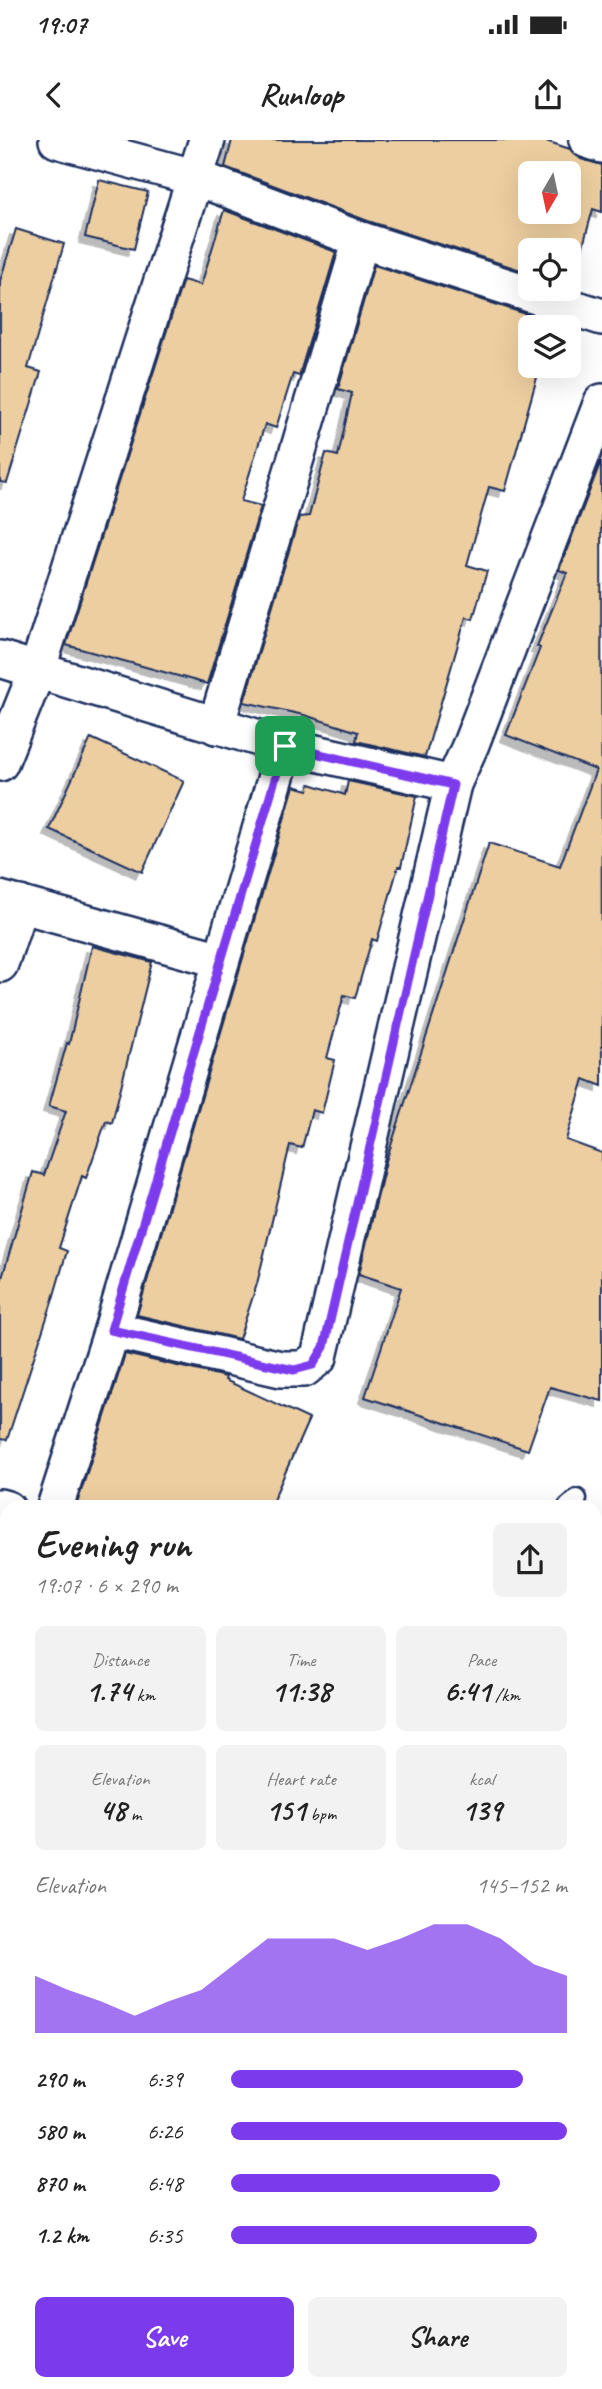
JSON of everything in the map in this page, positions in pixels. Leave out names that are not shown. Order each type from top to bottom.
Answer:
[{"type":"street","points":[[57,140],[197,178],[361,240],[602,317]]},
{"type":"street","points":[[0,763],[37,671],[207,140]]},
{"type":"street","points":[[587,140],[602,145]]},
{"type":"street","points":[[216,726],[361,240]]},
{"type":"street","points":[[111,1330],[281,1369],[304,1369],[319,1357],[453,785],[602,402]]},
{"type":"street","points":[[0,659],[285,746],[453,785]]},
{"type":"street","points":[[57,1500],[111,1330],[285,746]]},
{"type":"street","points":[[0,964],[10,902],[221,960]]},
{"type":"building","points":[[232,140],[543,140],[570,149],[581,159],[602,165],[602,212],[593,209],[581,253],[581,238],[518,238],[518,269],[368,221],[225,167]]},
{"type":"building","points":[[99,180],[148,192],[134,249],[85,237]]},
{"type":"building","points":[[224,210],[336,252],[299,376],[293,374],[276,428],[265,424],[241,501],[261,506],[207,684],[66,645],[183,280],[201,285]]},
{"type":"building","points":[[16,229],[64,244],[28,368],[41,372],[7,483],[0,482],[0,281]]},
{"type":"building","points":[[374,265],[529,315],[518,315],[518,378],[537,378],[505,491],[489,487],[467,565],[487,571],[473,619],[466,617],[425,757],[356,741],[358,732],[304,715],[244,702],[299,517],[309,516],[326,453],[338,456],[352,393],[338,389]]},
{"type":"building","points":[[601,461],[602,1086],[584,1079],[566,1140],[602,1153],[602,1401],[550,1387],[528,1450],[365,1397],[401,1288],[359,1274],[386,1161],[489,843],[560,866],[596,770],[506,735],[540,648],[537,646],[567,573],[559,570]]},
{"type":"building","points":[[91,738],[184,781],[142,872],[49,829]]},
{"type":"building","points":[[348,781],[417,796],[401,867],[398,867],[377,941],[372,939],[355,998],[344,995],[327,1058],[335,1060],[322,1113],[312,1110],[302,1148],[290,1145],[257,1284],[239,1339],[137,1315],[294,786],[308,790],[310,784],[345,795]]},
{"type":"building","points":[[92,946],[152,962],[112,1123],[106,1121],[86,1178],[82,1176],[59,1248],[67,1251],[52,1302],[7,1440],[0,1439],[0,1285],[33,1172],[44,1175],[66,1111],[49,1106],[67,1043],[69,1044]]},
{"type":"building","points":[[125,1354],[226,1377],[225,1380],[309,1419],[273,1500],[78,1500]]},
{"type":"route","points":[[285,746],[453,785],[324,1347],[313,1365],[294,1370],[111,1330],[285,746]]}]
